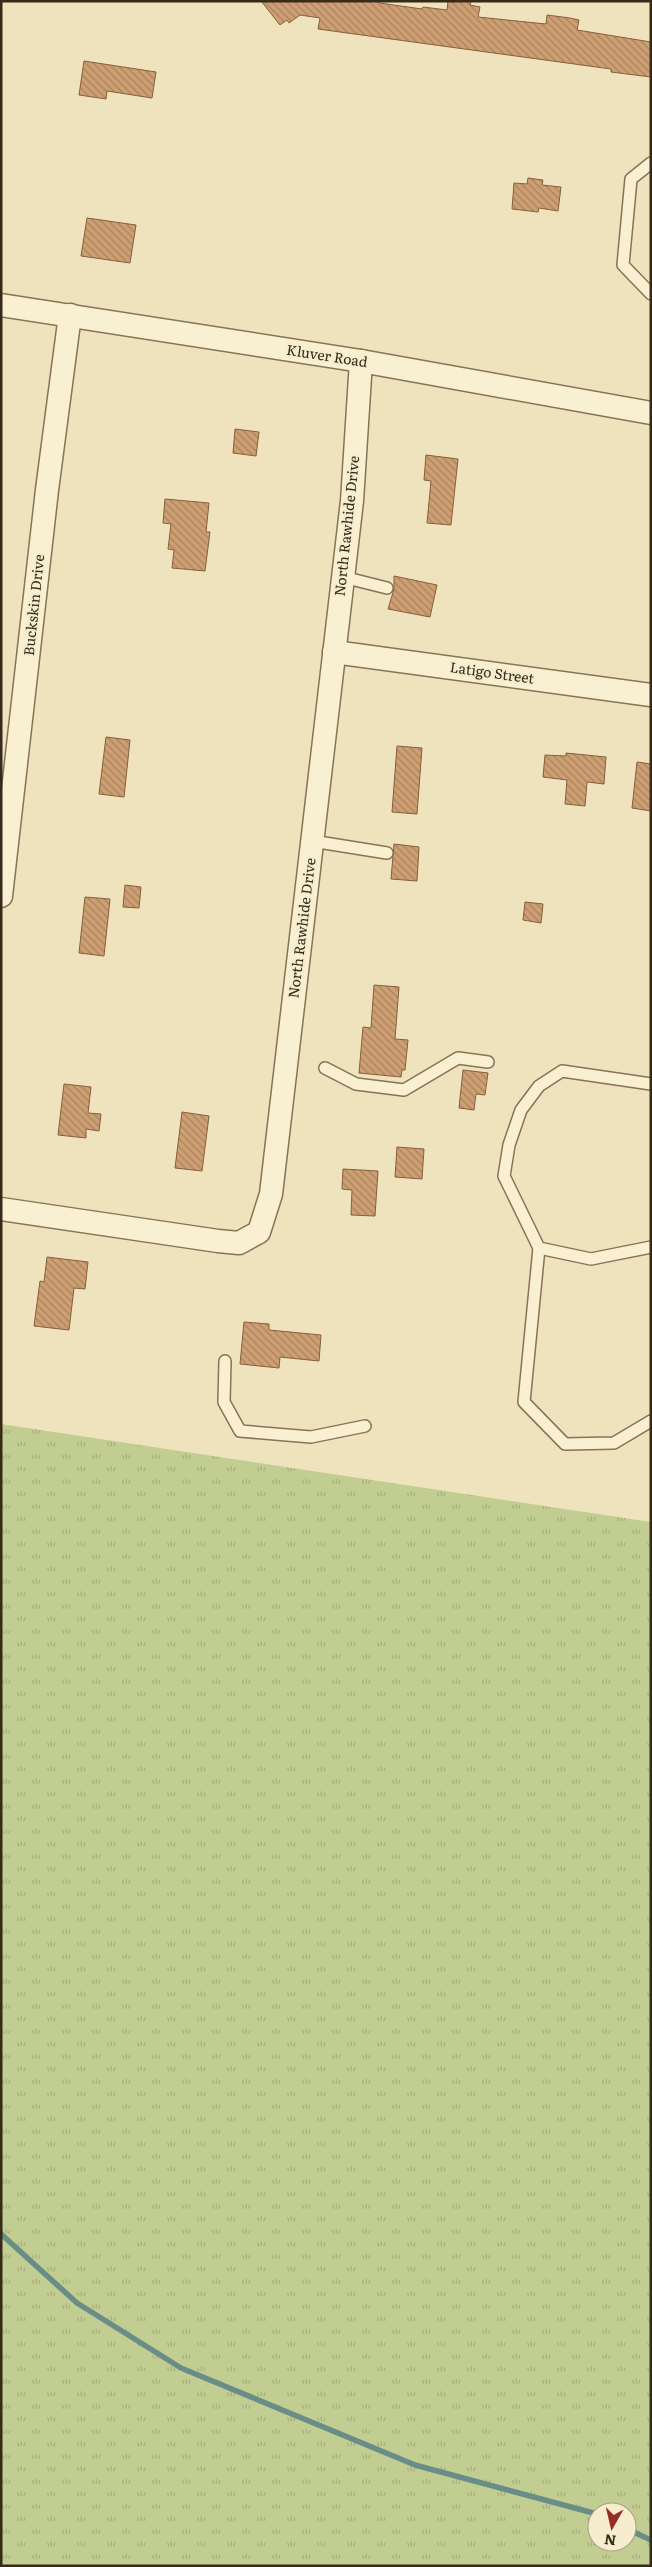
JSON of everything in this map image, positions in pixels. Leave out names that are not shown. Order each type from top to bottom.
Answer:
[{"type":"street","name":"Kluver Road","points":[[1,305],[361,361],[651,413]]},
{"type":"street","name":"Buckskin Drive","points":[[1,896],[46,490],[70,315]]},
{"type":"street","name":"North Rawhide Drive","points":[[1,1209],[218,1241],[239,1242],[259,1232],[270,1194],[343,578],[352,501],[361,361]]},
{"type":"street","name":"Latigo Street","points":[[334,652],[651,695]]},
{"type":"lane","points":[[651,163],[632,179],[624,265],[651,294]]},
{"type":"lane","points":[[343,578],[387,588]]},
{"type":"lane","points":[[312,841],[387,853]]},
{"type":"lane","points":[[325,1068],[356,1084],[404,1090],[458,1058],[488,1062]]},
{"type":"lane","points":[[651,1084],[562,1071],[539,1086],[521,1110],[509,1145],[504,1176],[539,1248],[524,1402],[565,1444],[614,1443],[651,1421]]},
{"type":"lane","points":[[539,1248],[591,1259],[651,1247]]},
{"type":"lane","points":[[225,1361],[224,1402],[240,1432],[311,1437],[365,1426]]},
{"type":"green space","points":[[1,1424],[651,1522],[651,2566],[1,2566]]},
{"type":"building","points":[[261,1],[380,1],[380,3],[422,9],[423,7],[447,10],[448,1],[471,1],[470,5],[480,7],[478,17],[546,24],[547,15],[570,18],[579,20],[577,30],[651,42],[651,77],[611,72],[611,69],[318,29],[320,18],[300,15],[289,23],[287,20],[280,25]]},
{"type":"building","points":[[84,61],[156,72],[152,98],[107,91],[106,99],[79,95]]},
{"type":"building","points":[[528,178],[543,180],[542,185],[561,187],[558,211],[539,208],[538,212],[512,209],[514,183],[527,184]]},
{"type":"building","points":[[87,218],[136,225],[130,263],[81,256]]},
{"type":"building","points":[[235,429],[259,432],[256,456],[233,453]]},
{"type":"building","points":[[426,455],[458,459],[451,525],[427,523],[431,481],[424,480]]},
{"type":"building","points":[[165,499],[209,503],[206,532],[210,532],[205,571],[172,568],[174,550],[168,549],[171,524],[163,523]]},
{"type":"building","points":[[394,576],[437,585],[430,617],[388,609],[394,589]]},
{"type":"building","points":[[106,737],[130,740],[124,797],[99,794]]},
{"type":"building","points":[[397,746],[422,748],[417,814],[392,812]]},
{"type":"building","points":[[566,753],[606,757],[604,784],[587,782],[585,806],[565,804],[567,780],[543,777],[545,755],[566,756]]},
{"type":"building","points":[[637,762],[651,764],[651,811],[632,808]]},
{"type":"building","points":[[394,844],[419,847],[417,881],[391,879]]},
{"type":"building","points":[[125,885],[141,887],[139,908],[123,907]]},
{"type":"building","points":[[85,897],[110,899],[104,956],[79,953]]},
{"type":"building","points":[[525,902],[543,904],[541,923],[523,920]]},
{"type":"building","points":[[374,985],[399,987],[395,1039],[408,1040],[405,1070],[402,1070],[401,1077],[359,1073],[363,1027],[371,1028]]},
{"type":"building","points":[[463,1070],[488,1073],[485,1095],[476,1094],[474,1110],[459,1108]]},
{"type":"building","points":[[64,1084],[91,1087],[88,1113],[101,1114],[99,1131],[86,1129],[86,1138],[58,1135]]},
{"type":"building","points":[[182,1112],[209,1116],[202,1171],[175,1168]]},
{"type":"building","points":[[397,1147],[424,1149],[422,1179],[395,1177]]},
{"type":"building","points":[[343,1169],[378,1171],[375,1216],[351,1215],[352,1190],[342,1189]]},
{"type":"building","points":[[47,1257],[88,1262],[85,1289],[74,1288],[69,1330],[34,1326],[40,1281],[44,1282]]},
{"type":"building","points":[[244,1322],[269,1324],[269,1330],[321,1335],[319,1361],[280,1357],[279,1368],[240,1364]]},
{"type":"waterway","points":[[1,2234],[77,2303],[181,2368],[415,2465],[587,2511]]},
{"type":"waterway","points":[[637,2534],[651,2540]]}]
